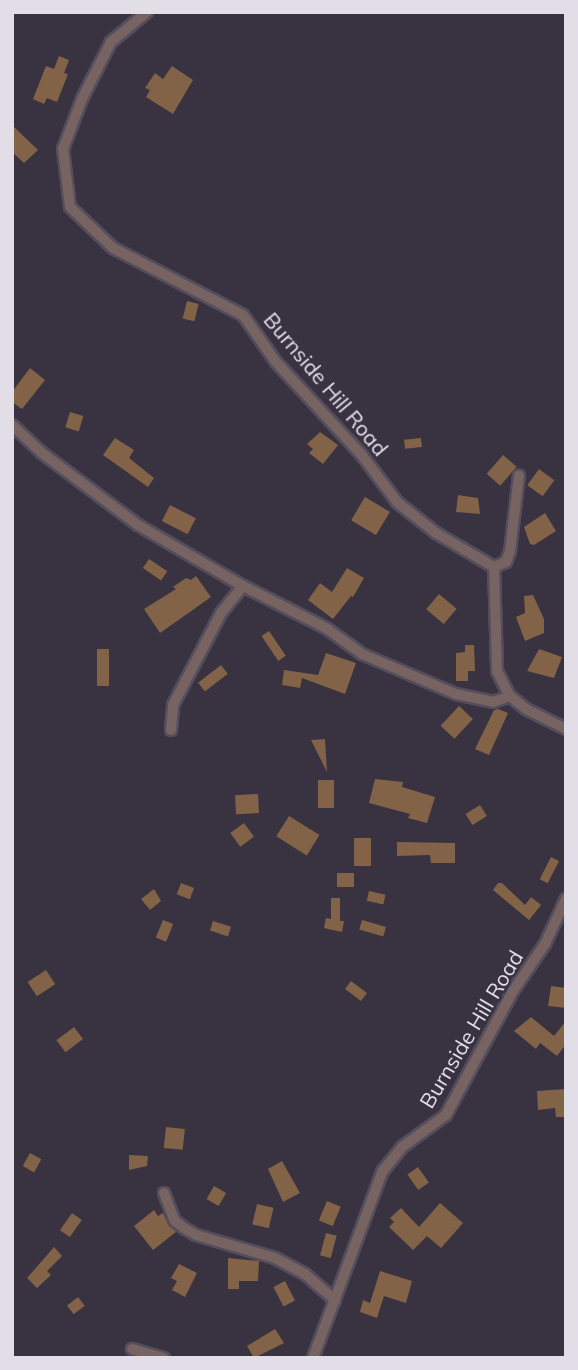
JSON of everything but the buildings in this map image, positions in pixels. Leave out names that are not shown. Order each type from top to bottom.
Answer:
[{"type":"street","name":"Burnside Hill Road","points":[[147,12],[111,42],[82,99],[63,149],[70,207],[113,248],[243,316],[276,362],[361,454],[397,502],[436,533],[494,567]]},
{"type":"street","points":[[12,425],[42,453],[138,525],[243,586],[326,628],[362,654],[456,694],[493,702],[510,696]]},
{"type":"street","points":[[519,475],[510,551],[506,562],[494,567],[497,671],[510,696],[526,709],[566,729]]},
{"type":"street","points":[[171,730],[173,705],[220,613],[243,586]]},
{"type":"street","name":"Burnside Hill Road","points":[[313,1358],[388,1160],[446,1115],[513,991],[545,944],[566,899]]},
{"type":"street","points":[[164,1194],[175,1221],[184,1228],[196,1235],[275,1258],[305,1274],[335,1300]]},
{"type":"street","points":[[132,1349],[164,1358]]}]
